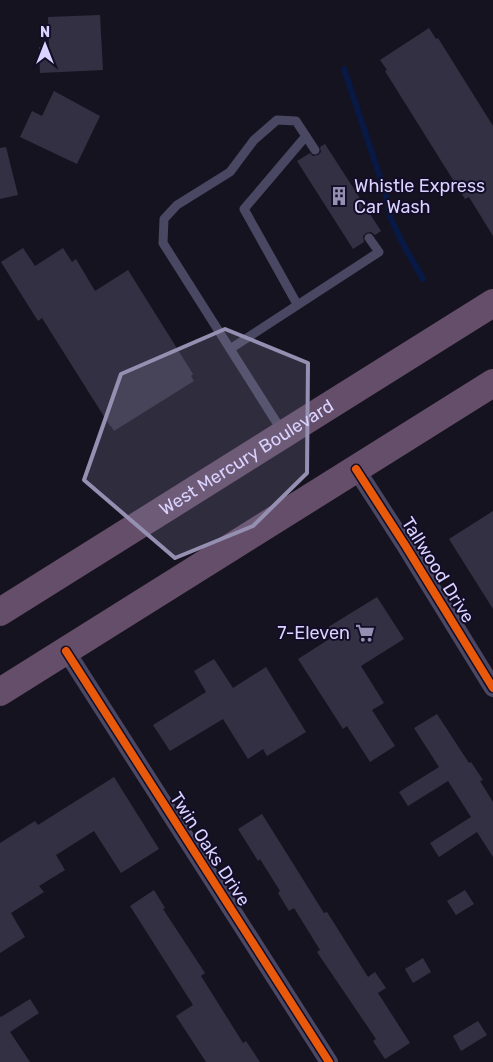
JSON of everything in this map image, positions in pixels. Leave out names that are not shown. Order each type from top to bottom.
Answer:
[{"type":"highway","name":"West Mercury Boulevard","points":[[0,612],[493,303]]},
{"type":"highway","points":[[0,692],[493,384]]},
{"type":"street","name":"Tallwood Drive","points":[[356,469],[493,688]]},
{"type":"street","name":"Twin Oaks Drive","points":[[66,651],[329,1062]]},
{"type":"lane","points":[[283,434],[163,243],[164,219],[177,205],[230,172],[254,140],[277,120],[296,121],[315,150]]},
{"type":"lane","points":[[297,304],[244,209],[306,136]]},
{"type":"lane","points":[[230,349],[379,252],[369,238]]},
{"type":"highlighted area","points":[[225,329],[308,363],[307,473],[253,526],[175,558],[84,480],[121,374]]},
{"type":"building","points":[[100,15],[103,70],[40,73],[39,47],[49,47],[48,17]]},
{"type":"building","points":[[429,28],[436,39],[438,38],[493,126],[493,236],[469,197],[465,199],[380,60]]},
{"type":"building","points":[[54,91],[100,116],[77,164],[20,137],[32,111],[42,116]]},
{"type":"building","name":"Whistle Express Car Wash","points":[[325,144],[381,231],[375,235],[371,232],[366,233],[363,236],[364,242],[353,249],[297,161],[310,153],[313,156],[318,155],[321,152],[320,147]]},
{"type":"building","points":[[6,147],[18,195],[0,199],[0,148]]},
{"type":"building","points":[[23,248],[35,266],[63,248],[72,262],[76,259],[95,291],[128,270],[193,374],[191,376],[194,381],[114,431],[42,318],[38,321],[1,262]]},
{"type":"building","points":[[493,511],[493,609],[449,539]]},
{"type":"building","points":[[377,597],[404,639],[361,666],[384,703],[372,710],[395,746],[370,762],[347,726],[343,729],[298,659],[331,638],[325,629]]},
{"type":"building","points":[[214,659],[233,688],[266,667],[306,732],[267,756],[263,749],[248,759],[223,719],[170,751],[153,725],[206,692],[194,671]]},
{"type":"building","points":[[437,714],[469,763],[471,762],[483,780],[480,781],[493,802],[493,857],[477,832],[439,857],[430,843],[471,817],[448,781],[408,806],[399,792],[439,767],[414,728]]},
{"type":"building","points":[[114,777],[159,849],[121,873],[94,831],[56,855],[65,870],[39,886],[44,892],[11,913],[25,937],[0,953],[0,843],[35,821],[38,825]]},
{"type":"building","points":[[262,814],[324,913],[327,912],[368,977],[375,972],[386,988],[378,993],[410,1043],[385,1059],[373,1041],[376,1039],[317,952],[320,950],[294,908],[289,911],[278,893],[280,891],[238,829]]},
{"type":"building","points":[[154,890],[165,908],[163,909],[205,973],[201,976],[243,1043],[246,1041],[260,1062],[206,1062],[176,1016],[193,1005],[130,906]]},
{"type":"building","points":[[465,890],[474,904],[456,915],[447,901]]},
{"type":"building","points":[[423,958],[431,972],[413,983],[405,969]]},
{"type":"building","points":[[30,999],[39,1013],[10,1032],[30,1062],[0,1062],[0,1016]]},
{"type":"building","points":[[478,1021],[487,1035],[461,1051],[453,1036]]},
{"type":"waterway","points":[[344,69],[385,192],[391,219],[423,279]]},
{"type":"cycle path","points":[[356,469],[493,688]]},
{"type":"cycle path","points":[[66,651],[329,1062]]},
{"type":"place","name":"Whistle Express Car Wash","points":[[339,196]]},
{"type":"place","name":"7-Eleven","points":[[365,633]]}]
